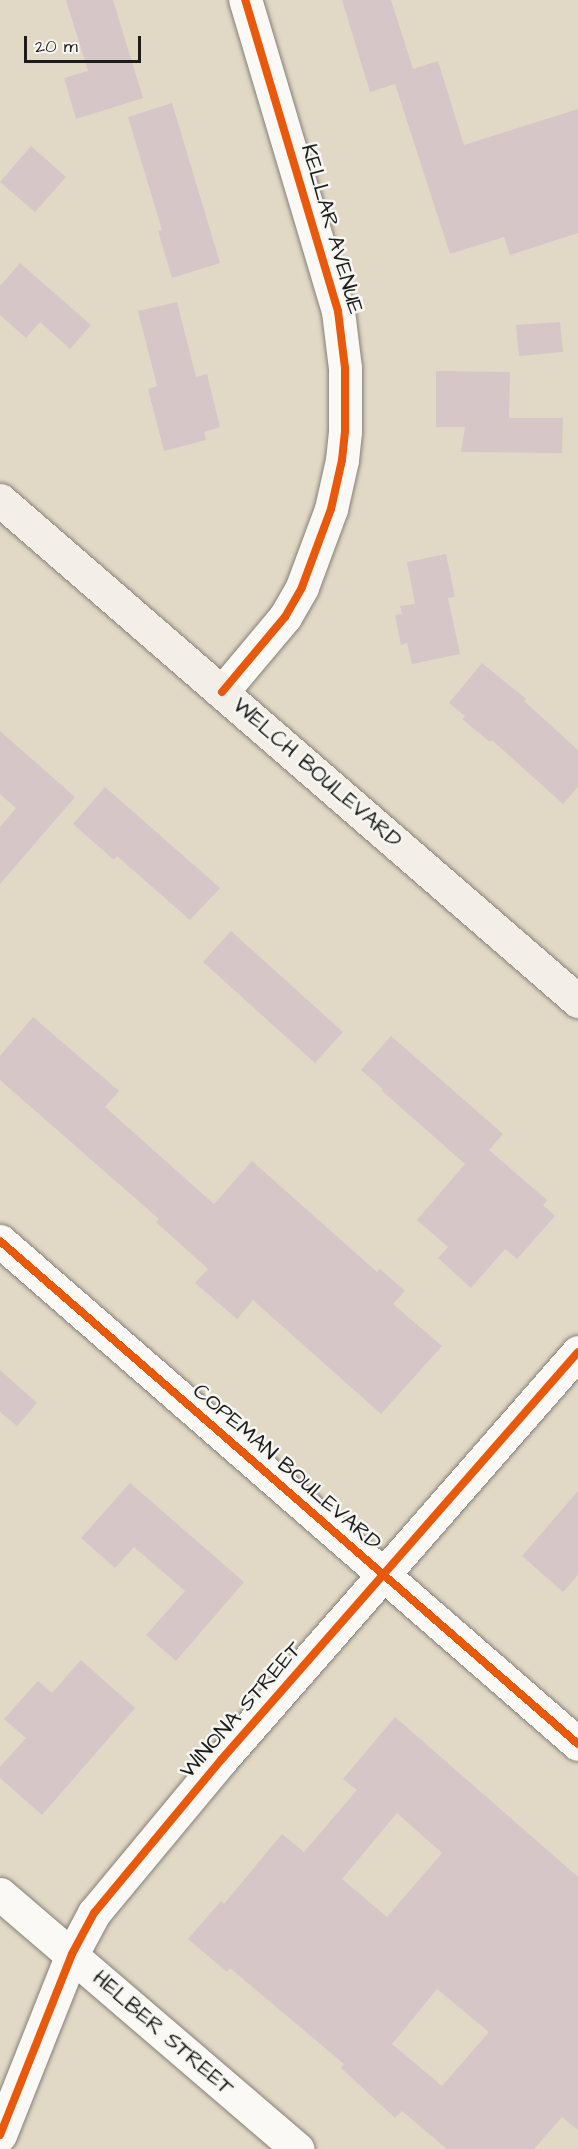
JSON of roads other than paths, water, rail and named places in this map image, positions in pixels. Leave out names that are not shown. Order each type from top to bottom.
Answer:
[{"type":"main road","name":"WELCH BOULEVARD","points":[[0,500],[578,1001]]},
{"type":"street","name":"KELLAR AVENUE","points":[[222,692],[285,617],[302,587],[332,509],[342,460],[345,431],[345,368],[338,311],[245,0]]},
{"type":"street","name":"COPEMAN BOULEVARD","points":[[0,1241],[578,1744]]},
{"type":"street","name":"WINONA STREET","points":[[0,2135],[72,1954],[94,1913],[221,1760],[578,1352]]},
{"type":"street","name":"HELBER STREET","points":[[0,1894],[298,2149]]}]
